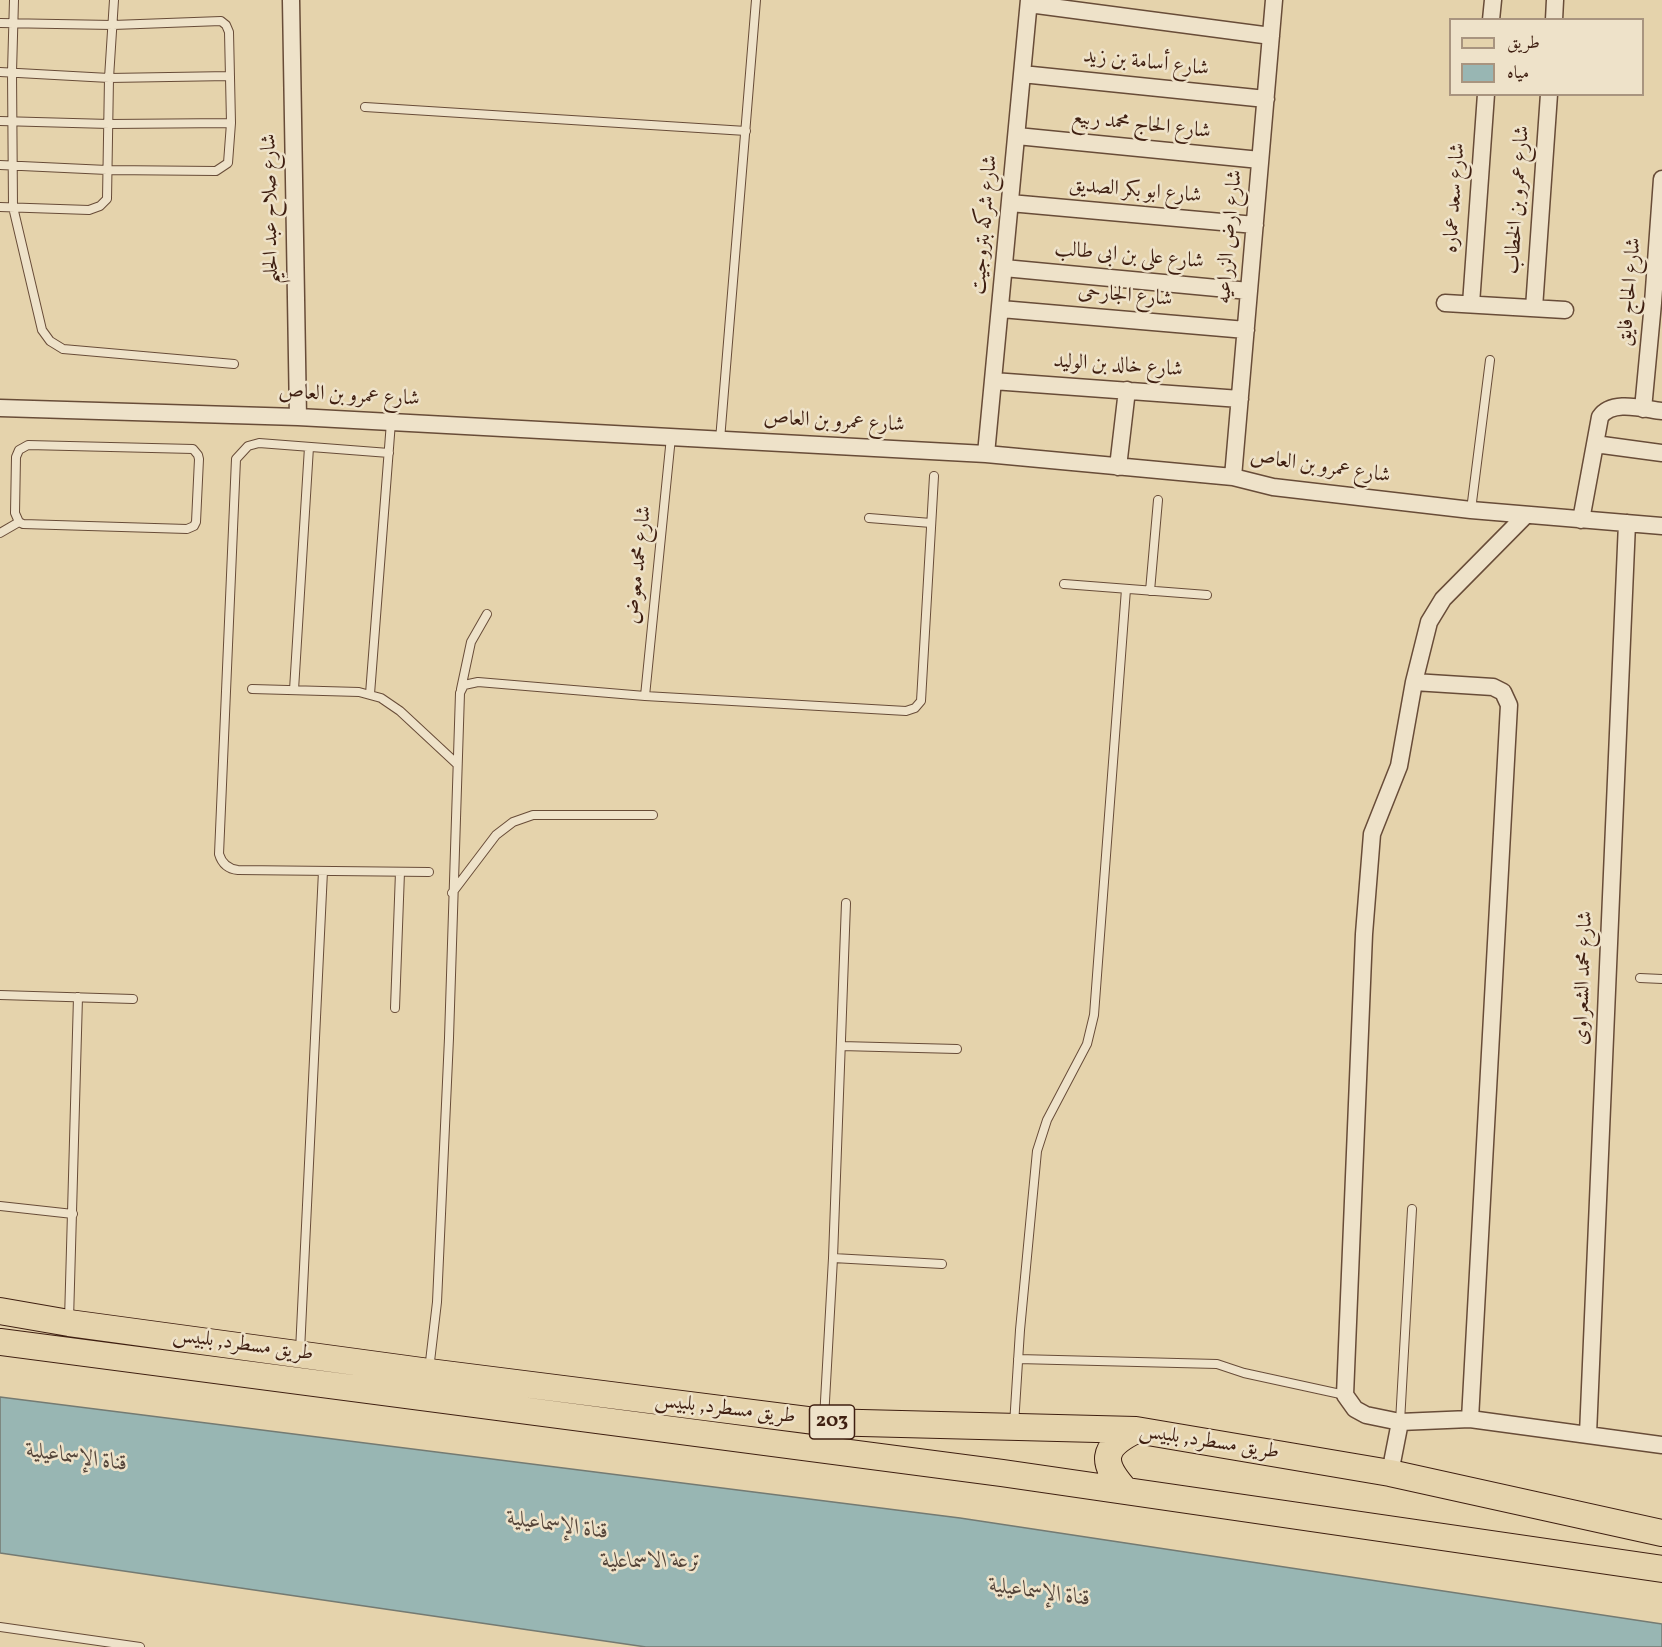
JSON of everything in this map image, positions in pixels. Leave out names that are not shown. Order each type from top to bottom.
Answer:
[{"type":"main road","name":"طريق مسطرد, بلبيس","points":[[0,1311],[69,1323],[429,1372],[824,1422],[1136,1430],[1390,1473],[1662,1533]]},
{"type":"main road","name":"طريق مسطرد, بلبيس","points":[[0,1342],[1126,1491],[1662,1569]]},
{"type":"main road","points":[[1126,1491],[1108,1466],[1109,1452],[1118,1439],[1136,1430]]},
{"type":"street","name":"شارع صلاح عبد الحليم","points":[[291,0],[298,417]]},
{"type":"street","name":"شارع ارض الزراعيه","points":[[1233,477],[1274,0]]},
{"type":"street","points":[[1491,18],[1493,0]]},
{"type":"street","points":[[1554,18],[1555,0]]},
{"type":"street","points":[[1029,2],[1271,36]]},
{"type":"street","name":"شارع شركه بتروجيت","points":[[986,454],[1029,2]]},
{"type":"street","name":"شارع أسامة بن زيد","points":[[1022,74],[1266,99]]},
{"type":"street","name":"شارع سعد عماره","points":[[1472,304],[1486,96]]},
{"type":"street","name":"شارع عمرو بن الخطاب","points":[[1534,308],[1549,96]]},
{"type":"street","name":"شارع الحاج محمد ربيع","points":[[1017,136],[1260,160]]},
{"type":"street","name":"شارع الحاج فايق","points":[[1643,409],[1658,303],[1662,178]]},
{"type":"street","name":"شارع ابو بكر الصديق","points":[[1010,203],[1255,225]]},
{"type":"street","name":"شارع على بن ابى طالب","points":[[1004,268],[1249,291]]},
{"type":"street","points":[[1445,303],[1565,310]]},
{"type":"street","name":"شارع الجارحى","points":[[1001,309],[1246,330]]},
{"type":"street","name":"شارع خالد بن الوليد","points":[[993,381],[1240,399]]},
{"type":"street","points":[[1118,467],[1127,390]]},
{"type":"street","points":[[1581,520],[1600,417],[1604,411],[1617,407],[1662,411]]},
{"type":"street","name":"شارع عمرو بن العاص","points":[[0,408],[298,417],[986,454],[1233,477],[1273,487],[1471,510],[1662,526]]},
{"type":"street","points":[[1595,444],[1662,453]]},
{"type":"street","points":[[1526,515],[1436,609],[1429,622],[1414,682],[1399,766],[1372,834],[1364,934],[1345,1395],[1355,1409],[1400,1422],[1470,1419],[1662,1445]]},
{"type":"street","name":"شارع محمد الشعراوى","points":[[1588,1434],[1627,523]]},
{"type":"street","points":[[1414,682],[1493,687],[1503,692],[1509,705],[1470,1419]]},
{"type":"street","points":[[1390,1473],[1400,1422]]},
{"type":"lane","points":[[14,0],[13,207],[42,330],[50,341],[63,349],[234,364]]},
{"type":"lane","points":[[0,207],[89,210],[100,206],[107,199],[109,78],[114,0]]},
{"type":"lane","points":[[720,440],[756,0]]},
{"type":"lane","points":[[0,23],[113,25],[221,21],[229,32],[231,123],[228,164],[216,171],[107,170],[0,165]]},
{"type":"lane","points":[[0,72],[109,78],[230,76]]},
{"type":"lane","points":[[365,107],[746,131]]},
{"type":"lane","points":[[0,121],[109,124],[231,123]]},
{"type":"lane","points":[[1471,510],[1490,360]]},
{"type":"lane","points":[[370,694],[392,422]]},
{"type":"lane","name":"شارع محمد معوض","points":[[645,696],[671,437]]},
{"type":"lane","points":[[389,453],[253,444],[243,449],[234,464],[219,848],[221,859],[233,869],[429,872]]},
{"type":"lane","points":[[0,533],[19,522],[28,525],[191,528],[197,518],[198,455],[194,449],[190,448],[25,445],[16,457],[15,513],[19,522]]},
{"type":"lane","points":[[294,690],[309,447]]},
{"type":"lane","points":[[460,693],[464,686],[478,682],[645,696],[906,711],[915,708],[921,701],[934,476]]},
{"type":"lane","points":[[1150,591],[1158,500]]},
{"type":"lane","points":[[869,518],[931,523]]},
{"type":"lane","points":[[1064,584],[1207,595]]},
{"type":"lane","points":[[1014,1426],[1037,1151],[1047,1119],[1086,1044],[1094,1015],[1126,589]]},
{"type":"lane","points":[[429,1372],[436,1302],[449,1038],[460,693],[471,642],[488,614]]},
{"type":"lane","points":[[252,689],[370,694],[391,704],[457,764]]},
{"type":"lane","points":[[452,894],[496,836],[504,828],[523,818],[544,814],[653,815]]},
{"type":"lane","points":[[300,1354],[323,871]]},
{"type":"lane","points":[[395,1008],[400,872]]},
{"type":"lane","points":[[824,1422],[833,1258],[846,903]]},
{"type":"lane","points":[[1640,978],[1662,979]]},
{"type":"lane","points":[[0,994],[134,999]]},
{"type":"lane","points":[[69,1323],[78,997]]},
{"type":"lane","points":[[841,1046],[957,1049]]},
{"type":"lane","points":[[0,1206],[73,1214]]},
{"type":"lane","points":[[1400,1422],[1412,1209]]},
{"type":"lane","points":[[833,1258],[942,1264]]},
{"type":"lane","points":[[1018,1359],[1217,1364],[1345,1395]]},
{"type":"lane","points":[[0,1627],[140,1647]]},
{"type":"water","name":"ترعة الاسماعلية","points":[[0,1397],[960,1518],[1662,1624],[1662,1647],[646,1647],[0,1553]]},
{"type":"water label","name":"قناة الإسماعيلية","points":[[77,1459]]},
{"type":"water label","name":"قناة الإسماعيلية","points":[[558,1527]]},
{"type":"water label","name":"قناة الإسماعيلية","points":[[1040,1594]]}]
